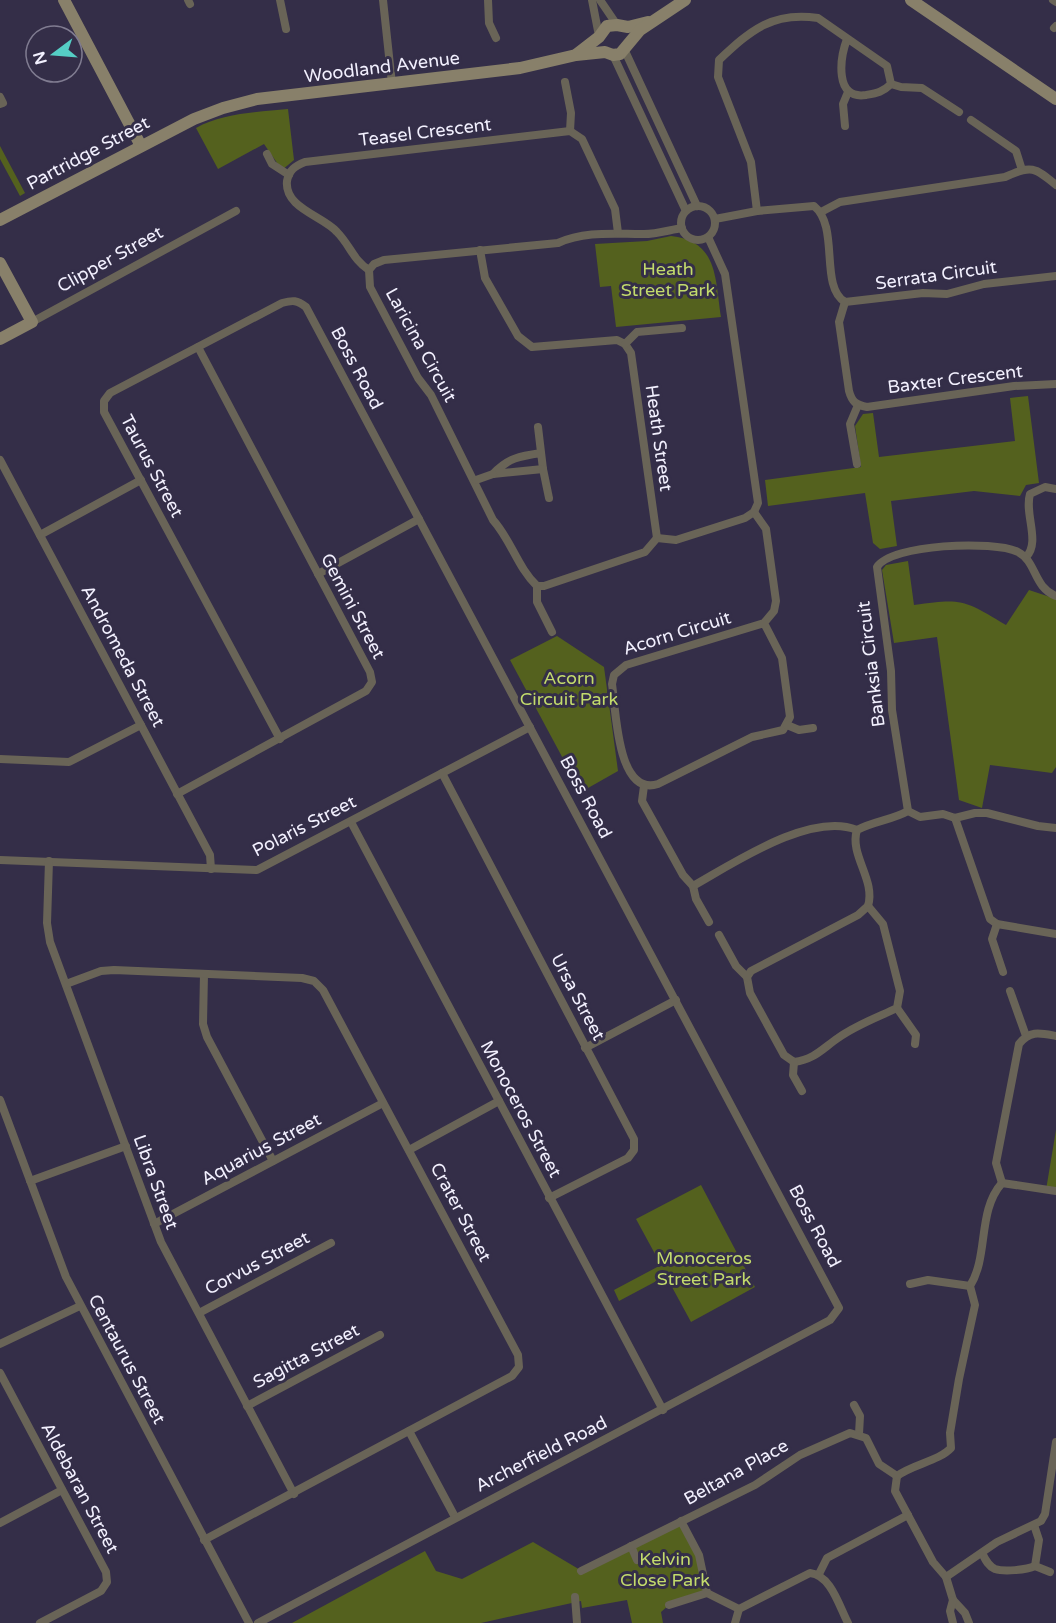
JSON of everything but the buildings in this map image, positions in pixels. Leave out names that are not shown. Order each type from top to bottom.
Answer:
[{"type":"street","points":[[64,0],[141,146]]},
{"type":"street","points":[[280,0],[286,29]]},
{"type":"street","points":[[383,0],[393,84]]},
{"type":"street","points":[[488,0],[489,23],[496,38]]},
{"type":"street","points":[[592,0],[600,45],[618,50],[698,206]]},
{"type":"street","points":[[600,0],[618,25],[628,33],[618,50]]},
{"type":"street","name":"Woodland Avenue","points":[[194,119],[257,99],[520,68],[576,55],[618,50],[685,0]]},
{"type":"street","points":[[911,0],[1056,99]]},
{"type":"street","name":"Woodland Avenue","points":[[576,55],[599,36],[607,26],[628,27],[661,16]]},
{"type":"street","points":[[757,211],[751,162],[718,77],[719,60],[751,30],[772,21],[804,16],[818,18],[887,66],[891,84]]},
{"type":"street","points":[[848,39],[841,63],[844,85],[848,92],[858,96],[884,92],[891,84]]},
{"type":"street","points":[[618,50],[686,211]]},
{"type":"street","points":[[565,82],[571,113],[570,131],[582,139],[615,210],[618,233]]},
{"type":"street","points":[[891,84],[922,88],[958,112]]},
{"type":"street","points":[[845,126],[843,104],[848,92]]},
{"type":"street","name":"Partridge Street","points":[[0,220],[194,119]]},
{"type":"street","points":[[971,120],[1016,151],[1022,170]]},
{"type":"street","name":"Teasel Crescent","points":[[289,175],[296,165],[305,162],[570,131]]},
{"type":"street","points":[[267,154],[272,164],[289,175],[287,184],[295,203],[336,230],[356,262],[369,270]]},
{"type":"street","points":[[821,212],[840,202],[1005,177],[1022,170],[1039,171],[1056,185]]},
{"type":"street","points":[[715,219],[805,205],[814,206],[821,212],[825,223],[835,291],[845,302],[839,322],[849,391],[852,400],[858,405],[850,424],[857,464]]},
{"type":"street","points":[[698,206],[708,209],[715,219],[714,230],[708,237],[693,239],[682,228],[682,219],[686,211],[698,206]]},
{"type":"street","name":"Clipper Street","points":[[0,339],[236,211]]},
{"type":"street","name":"Laricina Circuit","points":[[552,632],[537,602],[537,586],[530,580],[508,537],[493,520],[476,480],[370,287],[369,270],[374,264],[384,260],[558,243],[571,237],[618,233],[643,235],[682,228]]},
{"type":"street","points":[[537,586],[544,586],[645,552],[657,538],[676,540],[745,518],[754,512],[757,497],[725,274],[708,237]]},
{"type":"street","points":[[480,250],[485,278],[518,336],[532,347],[617,340],[625,344],[637,332],[682,328]]},
{"type":"street","points":[[0,263],[32,322]]},
{"type":"street","name":"Serrata Circuit","points":[[845,302],[923,293],[947,294],[984,284],[1056,276]]},
{"type":"street","name":"Taurus Street","points":[[279,739],[105,412],[104,402],[110,393],[282,303],[298,301]]},
{"type":"street","name":"Boss Road","points":[[298,301],[306,307],[838,1302],[838,1312]]},
{"type":"street","name":"Heath Street","points":[[625,344],[631,353],[657,538]]},
{"type":"street","name":"Gemini Street","points":[[177,794],[366,691],[372,682],[370,672],[198,347]]},
{"type":"street","name":"Baxter Crescent","points":[[858,405],[867,407],[1014,386],[1056,384]]},
{"type":"street","points":[[538,427],[549,498]]},
{"type":"street","points":[[494,474],[504,463],[515,457],[541,453]]},
{"type":"street","name":"Andromeda Street","points":[[0,460],[210,855],[211,869]]},
{"type":"street","points":[[476,480],[494,474],[543,469]]},
{"type":"street","points":[[39,535],[141,480]]},
{"type":"street","points":[[1056,489],[1045,487],[1030,494],[1028,502],[1032,543],[1031,551],[1026,557],[1044,591],[1056,596]]},
{"type":"street","points":[[644,786],[658,784],[752,737],[777,733],[787,725],[789,717],[782,658],[764,623],[774,611],[776,601],[766,529],[754,512]]},
{"type":"street","points":[[318,574],[419,519]]},
{"type":"street","name":"Banksia Circuit","points":[[908,811],[892,710],[890,661],[877,567],[888,557],[953,545],[1016,551],[1026,557]]},
{"type":"street","name":"Acorn Circuit","points":[[709,922],[696,899],[693,886],[683,875],[642,801],[644,786],[636,782],[623,758],[612,684],[614,675],[626,665],[764,623]]},
{"type":"street","points":[[0,759],[69,762],[141,725]]},
{"type":"street","points":[[787,725],[799,730],[813,728]]},
{"type":"street","name":"Polaris Street","points":[[0,860],[250,871],[264,868],[530,727]]},
{"type":"street","name":"Ursa Street","points":[[442,774],[634,1139],[634,1150],[628,1158],[549,1198]]},
{"type":"street","points":[[857,830],[867,824],[896,818],[908,811],[920,816],[943,814],[955,818],[975,813],[987,813],[1038,826],[1056,828]]},
{"type":"street","points":[[955,818],[987,914],[997,924],[1056,934]]},
{"type":"street","name":"Monoceros Street","points":[[351,822],[663,1410]]},
{"type":"street","points":[[693,886],[783,837],[846,825],[857,830]]},
{"type":"street","points":[[747,977],[751,971],[858,915],[868,906],[870,889],[856,846],[857,830]]},
{"type":"street","name":"Libra Street","points":[[49,861],[47,923],[50,942],[154,1224],[294,1494]]},
{"type":"street","points":[[868,906],[883,924],[900,991],[897,1008],[916,1035],[915,1044]]},
{"type":"street","points":[[997,924],[992,939],[1003,972]]},
{"type":"street","points":[[719,934],[736,966],[747,977],[750,993],[784,1055],[794,1062],[808,1060],[820,1054],[839,1037],[897,1008]]},
{"type":"street","name":"Crater Street","points":[[66,984],[102,971],[114,970],[302,978],[314,981],[324,990],[518,1355],[519,1367],[512,1376],[204,1540]]},
{"type":"street","points":[[204,974],[203,1024],[207,1037],[273,1161]]},
{"type":"street","points":[[1010,991],[1026,1036]]},
{"type":"street","points":[[585,1048],[676,1000]]},
{"type":"street","points":[[1002,1183],[996,1163],[1019,1044],[1026,1036],[1037,1032],[1056,1036]]},
{"type":"street","points":[[794,1062],[793,1075],[802,1091]]},
{"type":"street","name":"Centaurus Street","points":[[0,1100],[54,1248],[80,1306],[249,1623]]},
{"type":"street","points":[[409,1150],[499,1101]]},
{"type":"street","name":"Aquarius Street","points":[[154,1224],[383,1102]]},
{"type":"street","points":[[30,1182],[126,1146]]},
{"type":"street","points":[[1002,1183],[1056,1191]]},
{"type":"street","points":[[897,1476],[934,1457],[945,1455],[951,1448],[950,1433],[959,1379],[975,1305],[970,1286],[978,1273],[988,1211],[995,1191],[1002,1183]]},
{"type":"street","name":"Corvus Street","points":[[199,1313],[331,1243]]},
{"type":"street","points":[[910,1284],[928,1280],[970,1286]]},
{"type":"street","points":[[0,1344],[80,1306]]},
{"type":"street","name":"Archerfield Road","points":[[258,1623],[663,1410],[830,1320],[838,1312]]},
{"type":"street","name":"Sagitta Street","points":[[247,1406],[380,1335]]},
{"type":"street","name":"Aldebaran Street","points":[[0,1373],[105,1572],[107,1582],[101,1591],[40,1623]]},
{"type":"street","points":[[855,1405],[860,1416],[859,1434],[866,1438],[879,1464],[897,1476]]},
{"type":"street","points":[[409,1431],[456,1517]]},
{"type":"street","name":"Beltana Place","points":[[582,1571],[755,1485],[800,1455],[850,1433],[859,1434]]},
{"type":"street","points":[[946,1577],[1018,1529],[1041,1521],[1045,1514],[1056,1442]]},
{"type":"street","points":[[897,1476],[895,1491],[933,1562],[946,1577],[953,1600],[969,1623]]},
{"type":"street","points":[[0,1524],[62,1490]]},
{"type":"street","points":[[819,1574],[827,1558],[908,1515]]},
{"type":"street","points":[[681,1521],[699,1555],[707,1593]]},
{"type":"street","points":[[1034,1525],[1039,1540],[1035,1566]]},
{"type":"street","points":[[631,1546],[638,1560]]},
{"type":"street","points":[[982,1553],[988,1564],[996,1569],[1028,1569],[1035,1566],[1050,1572]]},
{"type":"street","points":[[735,1623],[739,1609],[810,1573],[819,1574],[826,1580],[848,1623]]},
{"type":"street","points":[[669,1605],[707,1593],[739,1609]]},
{"type":"street","points":[[575,1597],[577,1623]]},
{"type":"street","points":[[953,1600],[950,1611],[954,1623]]},
{"type":"green space","points":[[288,109],[294,160],[282,170],[264,144],[218,169],[196,128],[229,116]]},
{"type":"green space","points":[[0,146],[25,193],[20,196],[0,159]]},
{"type":"green space","name":"Heath Street Park","points":[[671,236],[686,239],[698,245],[706,254],[715,276],[721,317],[616,327],[611,286],[600,287],[595,244],[647,241]]},
{"type":"green space","points":[[1028,396],[1039,483],[1026,485],[1020,496],[974,491],[891,501],[897,546],[880,549],[873,543],[865,493],[768,506],[765,480],[861,467],[855,426],[863,414],[873,413],[879,457],[1015,441],[1010,398]]},
{"type":"green space","points":[[908,561],[914,605],[943,602],[963,603],[981,610],[1006,625],[1029,590],[1056,599],[1056,767],[1052,773],[990,765],[982,808],[959,800],[937,637],[894,643],[882,570],[886,565]]},
{"type":"green space","name":"Acorn Circuit Park","points":[[557,636],[604,667],[618,771],[581,792],[510,660]]},
{"type":"green space","points":[[1056,1130],[1056,1191],[1046,1190]]},
{"type":"green space","name":"Monoceros Street Park","points":[[701,1185],[755,1287],[691,1322],[666,1276],[619,1301],[614,1290],[661,1265],[636,1219]]},
{"type":"green space","name":"Kelvin Close Park","points":[[681,1521],[699,1555],[707,1593],[669,1605],[661,1612],[663,1623],[632,1623],[627,1600],[582,1608],[581,1601],[481,1623],[292,1623],[425,1551],[436,1571],[462,1579],[533,1542],[582,1571]]}]
